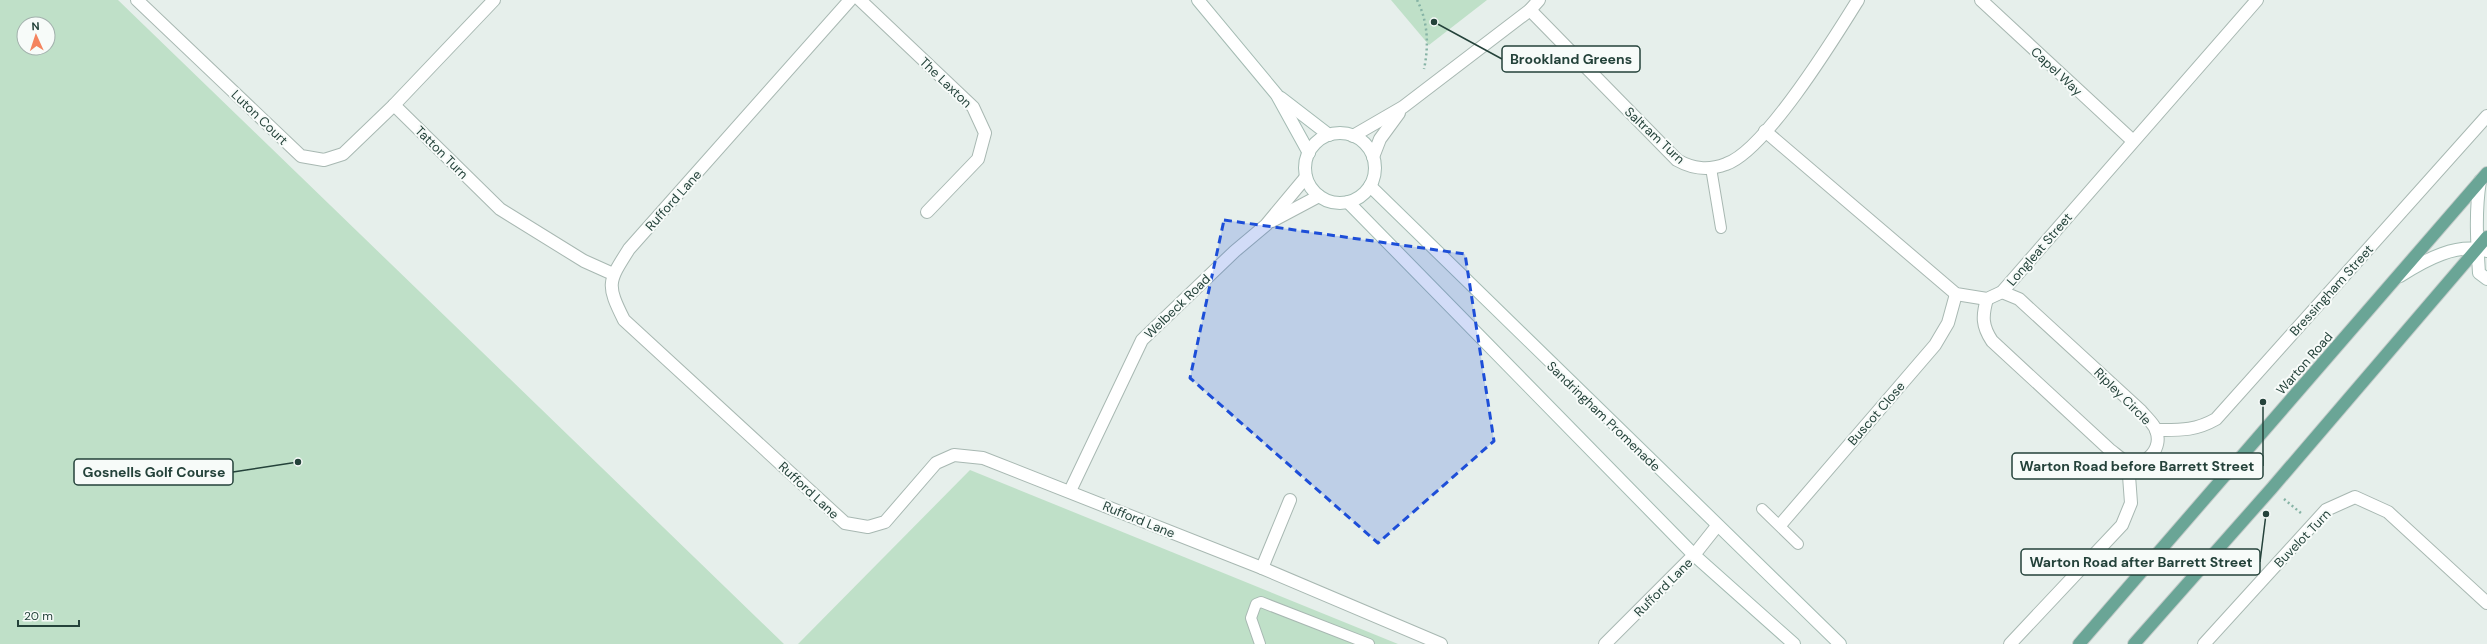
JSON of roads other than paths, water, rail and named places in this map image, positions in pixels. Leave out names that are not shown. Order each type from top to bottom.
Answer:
[{"type":"main road","name":"Warton Road","points":[[2079,644],[2483,177]]},
{"type":"main road","points":[[2134,644],[2482,250],[2487,237]]},
{"type":"street","name":"Luton Court","points":[[137,0],[301,156],[324,160],[343,154],[394,105]]},
{"type":"street","points":[[394,105],[494,0]]},
{"type":"street","name":"Rufford Lane","points":[[850,0],[629,249],[613,274],[611,295],[624,320],[845,522],[868,527],[885,522],[936,463],[954,455],[983,458],[1070,491],[1262,568],[1442,644]]},
{"type":"street","name":"The Laxton","points":[[860,0],[973,107],[985,133],[978,159],[927,212]]},
{"type":"street","points":[[1198,0],[1277,95],[1309,153]]},
{"type":"street","points":[[1353,136],[1403,107],[1530,10],[1539,0]]},
{"type":"street","name":"Saltram Turn","points":[[1530,10],[1677,160],[1691,168],[1711,168],[1727,164],[1742,155],[1765,131],[1822,60],[1858,0]]},
{"type":"street","name":"Capel Way","points":[[1981,0],[2133,141]]},
{"type":"street","name":"Longleat Street","points":[[1987,299],[2002,292],[2257,0]]},
{"type":"street","points":[[1277,95],[1330,135]]},
{"type":"street","name":"Tatton Turn","points":[[394,105],[500,209],[584,261],[613,274]]},
{"type":"street","points":[[1373,157],[1362,141],[1353,136],[1341,134],[1330,135],[1314,145],[1309,153],[1306,165],[1306,176],[1309,184],[1319,196],[1328,201],[1348,202],[1364,193],[1370,186],[1374,177],[1373,157],[1380,139],[1403,107]]},
{"type":"street","name":"Bressingham Street","points":[[2156,430],[2184,430],[2201,428],[2216,419],[2487,116]]},
{"type":"street","points":[[1765,131],[1956,294],[1987,299],[1982,315],[1985,331],[1992,341],[2110,450],[2128,462],[2131,503],[2122,526],[2010,644]]},
{"type":"street","name":"Welbeck Road","points":[[1266,225],[1306,176]]},
{"type":"street","points":[[2483,177],[2477,201],[2482,250],[2479,272],[2487,279]]},
{"type":"street","name":"Sandringham Promenade","points":[[1370,186],[1717,526],[1833,642]]},
{"type":"street","name":"Welbeck Road","points":[[1070,491],[1142,340],[1234,251],[1266,225],[1319,196]]},
{"type":"street","points":[[1348,202],[1694,555],[1794,644]]},
{"type":"street","points":[[2394,280],[2430,258],[2449,252],[2482,250]]},
{"type":"street","name":"Ripley Circle","points":[[2002,292],[2020,299],[2141,411],[2156,430],[2158,444],[2154,454],[2145,460],[2128,462]]},
{"type":"street","name":"Buscot Close","points":[[1780,524],[1935,345],[1948,323],[1956,294]]},
{"type":"street","name":"Buvelot Turn","points":[[2204,644],[2326,510],[2355,497],[2388,512],[2487,603]]},
{"type":"street","points":[[1262,568],[1290,500]]},
{"type":"street","name":"Rufford Lane","points":[[1604,644],[1694,555],[1717,526]]},
{"type":"lane","points":[[1711,168],[1721,228]]},
{"type":"lane","points":[[1762,508],[1780,524],[1798,544]]},
{"type":"lane","points":[[1260,644],[1251,618],[1256,604],[1261,602],[1369,644]]},
{"type":"place","name":"Brookland Greens","points":[[1434,22]]},
{"type":"place","name":"Warton Road before Barrett Street","points":[[2263,402]]},
{"type":"place","name":"Gosnells Golf Course","points":[[298,462]]},
{"type":"place","name":"Warton Road after Barrett Street","points":[[2266,514]]}]
